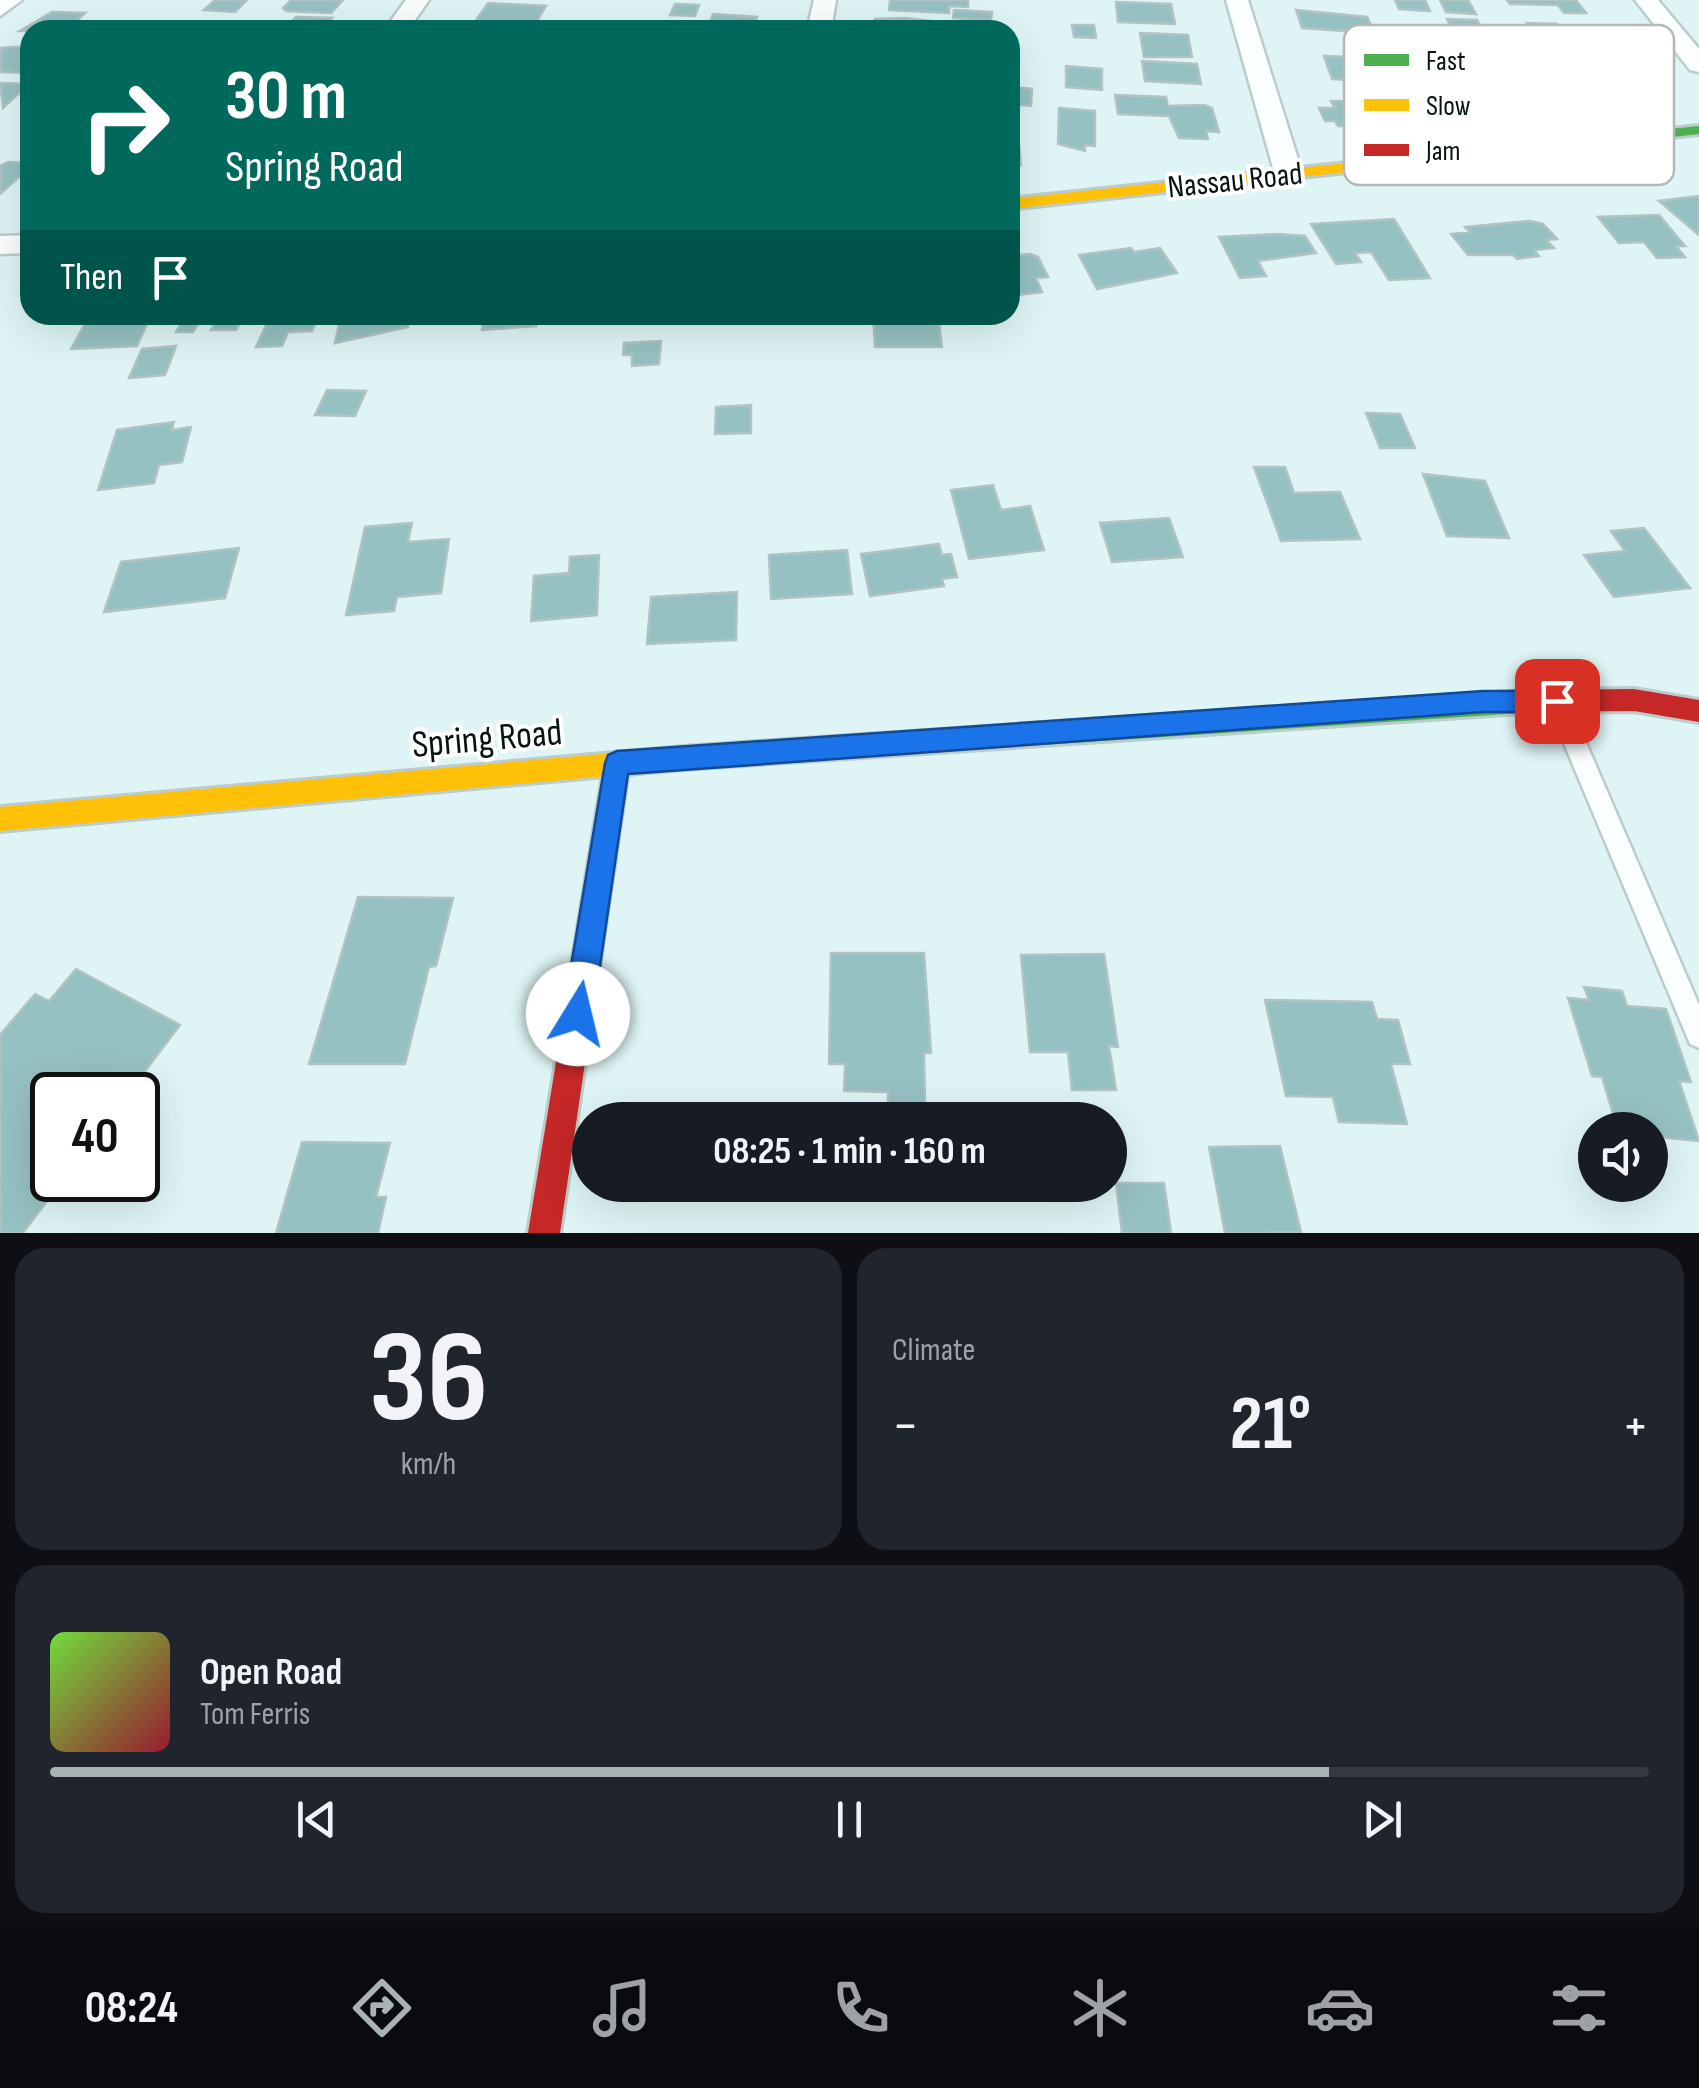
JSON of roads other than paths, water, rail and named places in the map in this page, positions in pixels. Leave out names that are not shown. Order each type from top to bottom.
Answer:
[{"type":"main road","name":"Nassau Road","points":[[1674,133],[1699,130]]},
{"type":"main road","name":"Nassau Road","points":[[1020,203],[1344,169]]},
{"type":"main road","name":"Spring Road","points":[[0,818],[617,763],[1483,702],[1634,700],[1699,710]]},
{"type":"main road","points":[[544,1233],[617,763]]},
{"type":"street","points":[[0,9],[11,0]]},
{"type":"street","points":[[1236,0],[1289,175]]},
{"type":"street","points":[[1646,0],[1666,25]]},
{"type":"street","points":[[1674,34],[1699,65]]},
{"type":"lane","points":[[1557,701],[1699,1035]]}]
